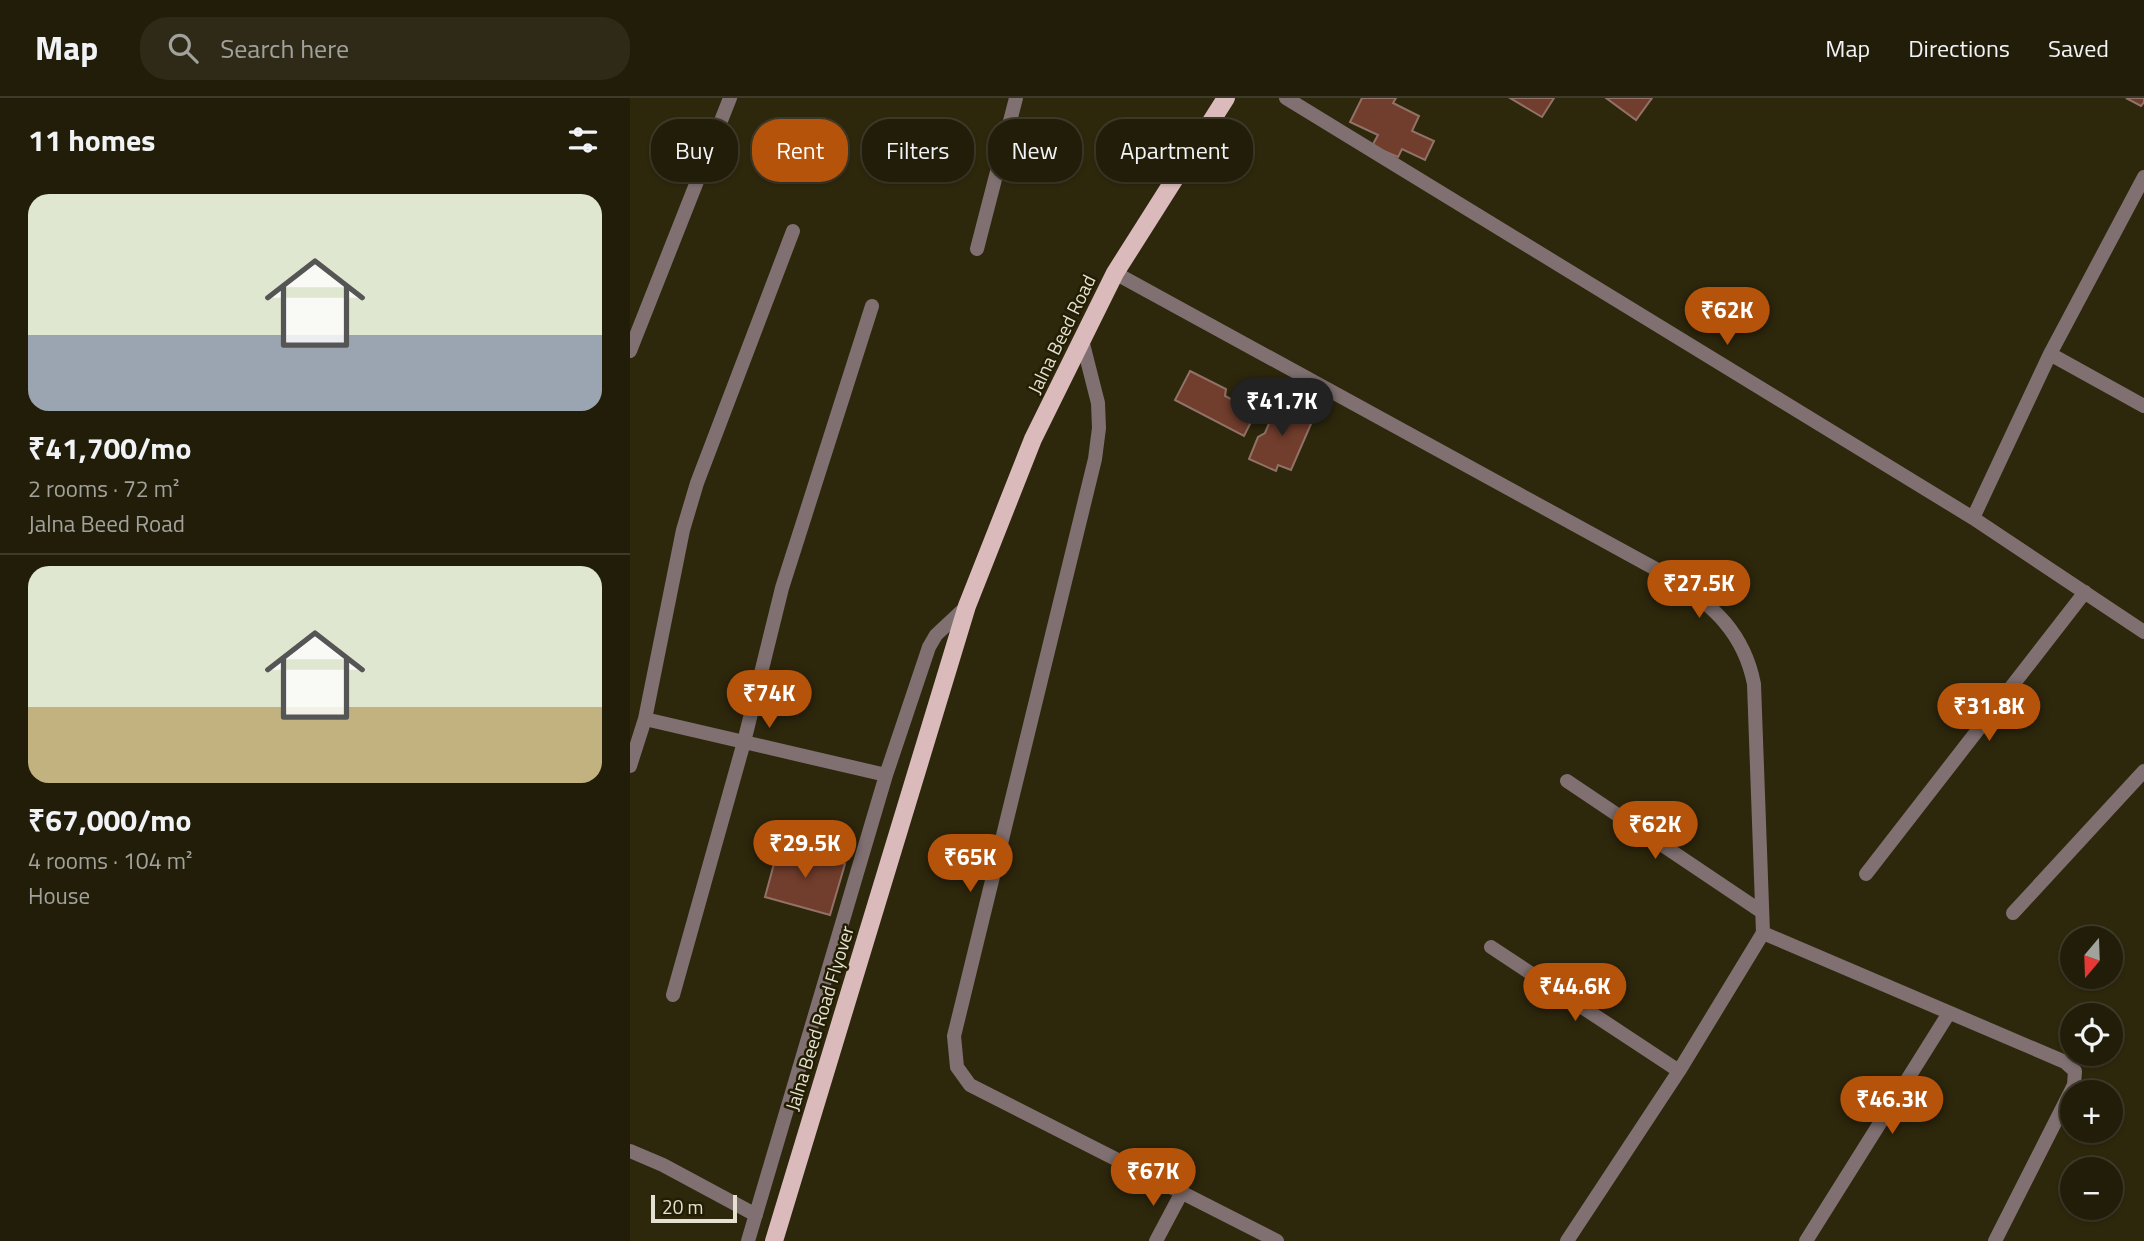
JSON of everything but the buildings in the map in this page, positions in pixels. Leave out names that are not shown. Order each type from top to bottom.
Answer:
[{"type":"main road","name":"Jalna Beed Road","points":[[967,606],[1033,439],[1115,273],[1226,98]]},
{"type":"main road","name":"Jalna Beed Road Flyover","points":[[774,1241],[967,606]]},
{"type":"street","points":[[630,351],[730,98]]},
{"type":"street","points":[[977,249],[1016,98]]},
{"type":"street","points":[[1286,98],[1973,518],[2144,632]]},
{"type":"street","points":[[1973,518],[2050,354],[2144,177]]},
{"type":"street","points":[[630,766],[645,719],[682,530],[697,482],[793,231]]},
{"type":"street","points":[[1115,273],[1674,579],[1695,593],[1722,618],[1744,649],[1754,684],[1763,933],[1679,1071],[1567,1241]]},
{"type":"street","points":[[673,995],[744,742],[782,588],[872,306]]},
{"type":"street","points":[[1082,341],[1098,403],[1099,428],[1095,459],[954,1036],[957,1068],[970,1085],[1277,1241]]},
{"type":"street","points":[[2050,354],[2144,406]]},
{"type":"street","points":[[1866,874],[2085,592]]},
{"type":"street","points":[[748,1241],[886,775],[929,648],[936,635],[967,606]]},
{"type":"street","points":[[645,719],[886,775]]},
{"type":"street","points":[[2013,913],[2144,771]]},
{"type":"street","points":[[1567,781],[1762,912]]},
{"type":"street","points":[[1763,933],[2065,1062],[2075,1071],[2074,1085],[1995,1241]]},
{"type":"street","points":[[1491,947],[1679,1071]]},
{"type":"street","points":[[1806,1241],[1949,1013]]},
{"type":"street","points":[[630,1151],[756,1215]]},
{"type":"street","points":[[1156,1241],[1182,1192]]}]
